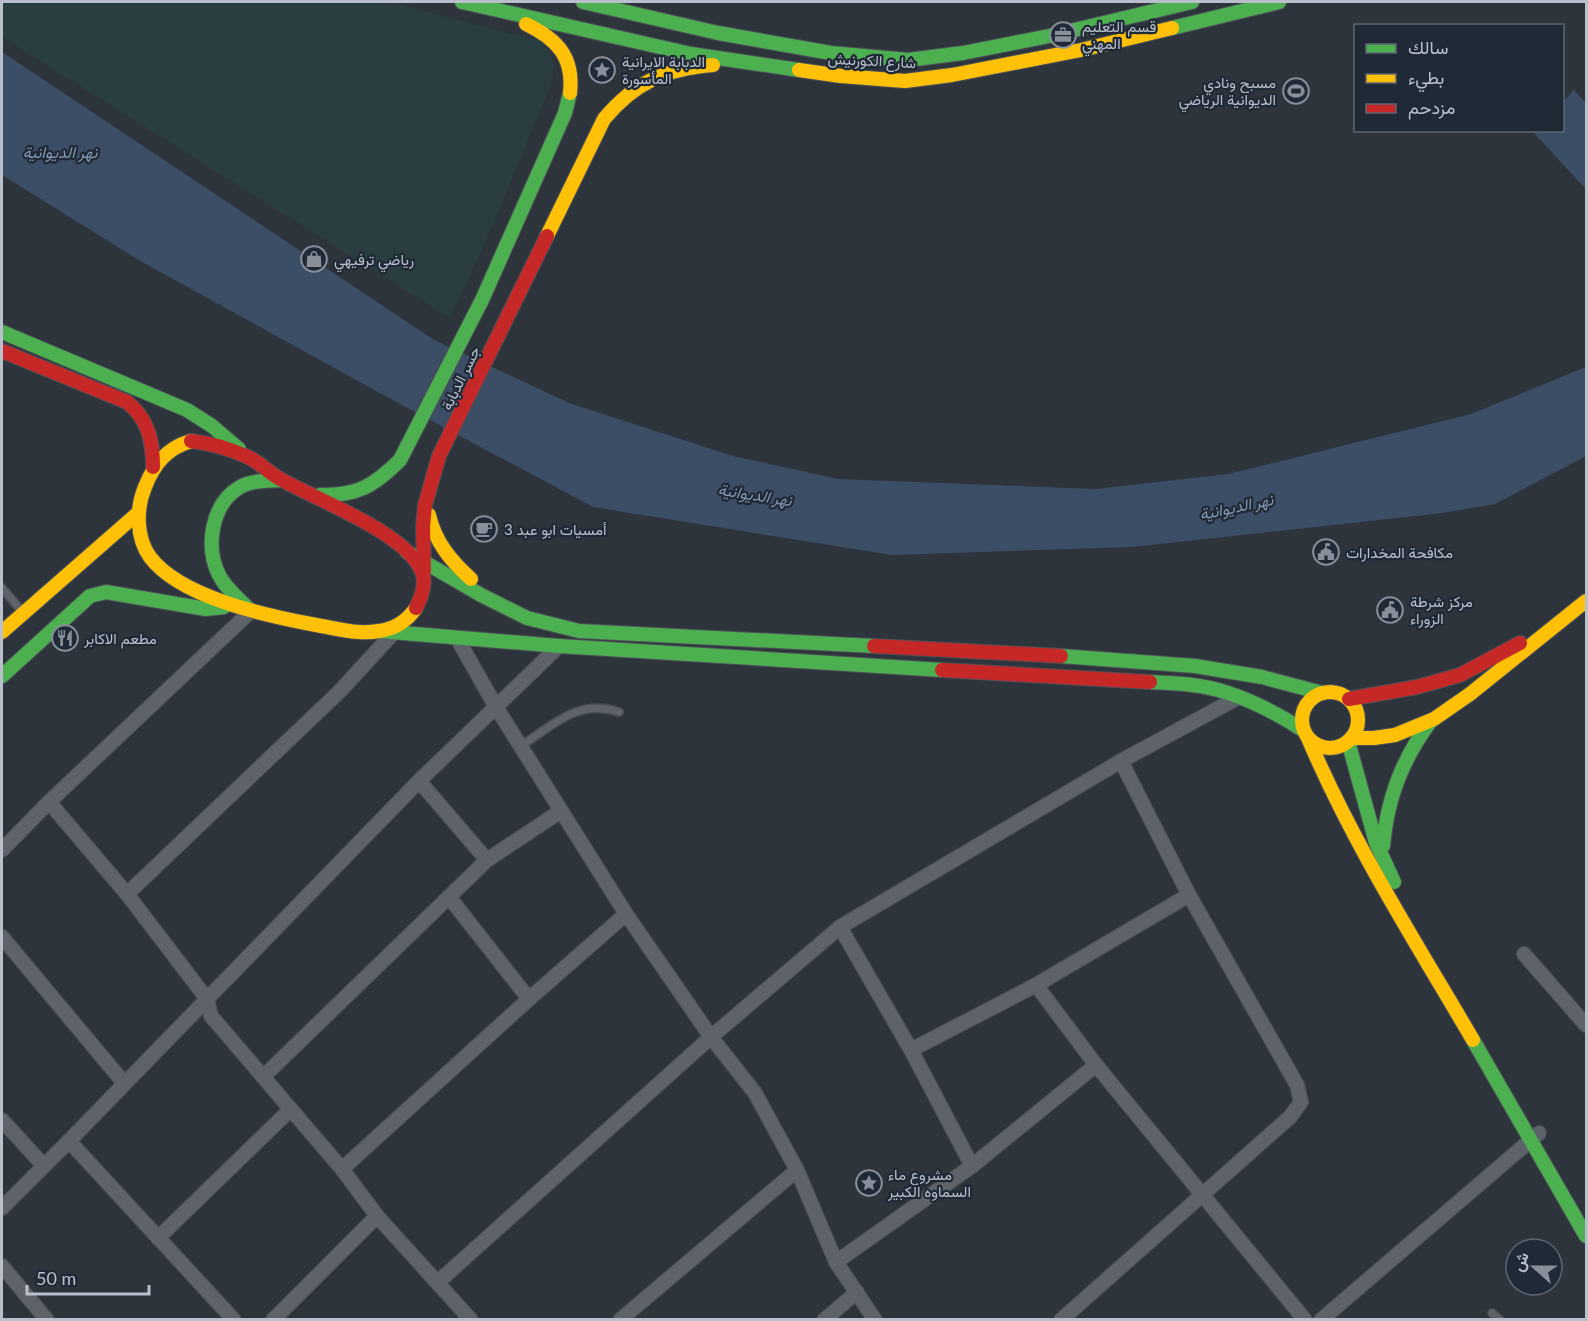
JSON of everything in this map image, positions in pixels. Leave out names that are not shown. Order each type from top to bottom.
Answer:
[{"type":"main road","name":"شارع الكورنيش","points":[[462,2],[740,63],[841,76],[905,81],[952,75],[1081,50],[1279,2]]},
{"type":"main road","name":"شارع الكورنيش","points":[[583,2],[718,33],[831,53],[908,60],[963,53],[1048,36],[1192,2]]},
{"type":"main road","name":"جسر الدبابة","points":[[300,489],[321,495],[341,497],[362,491],[382,479],[400,460],[482,300],[565,113],[571,96],[572,78],[568,61],[559,45],[546,33],[497,9]]},
{"type":"main road","name":"جسر الدبابة","points":[[424,579],[423,527],[427,497],[440,456],[604,119],[616,104],[645,81],[663,73],[705,65],[740,63]]},
{"type":"main road","points":[[2,332],[187,410],[212,426],[281,480],[344,510],[407,552],[482,596],[527,618],[579,631],[1082,657],[1195,666],[1262,677],[1322,693],[1341,694],[1354,706],[1358,722],[1350,740],[1383,861],[1536,1136],[1587,1236]]},
{"type":"main road","points":[[2,351],[120,399],[138,410],[145,419],[152,436],[153,467],[138,513],[141,541],[159,567],[207,597],[251,611],[354,632],[397,629],[457,638],[559,646],[1131,679],[1193,685],[1239,697],[1272,711],[1323,748],[1332,748],[1350,740],[1389,737],[1431,721],[1464,699],[1587,601]]},
{"type":"main road","points":[[153,467],[172,448],[191,441],[220,447],[251,458]]},
{"type":"main road","points":[[251,611],[231,591],[219,574],[212,542],[213,526],[218,512],[233,493],[242,486],[281,480]]},
{"type":"main road","points":[[427,497],[430,523],[438,541],[455,565],[484,591],[527,618]]},
{"type":"main road","points":[[2,632],[138,513]]},
{"type":"main road","points":[[397,629],[415,609],[424,579],[422,571],[407,552]]},
{"type":"main road","points":[[2,676],[77,606],[98,593],[136,596],[206,609],[234,606]]},
{"type":"main road","points":[[1349,699],[1408,689],[1460,675],[1565,619]]},
{"type":"main road","points":[[1322,693],[1307,703],[1303,712],[1306,734],[1347,825],[1536,1136],[1587,1214]]},
{"type":"main road","points":[[1383,861],[1385,819],[1392,791],[1404,761],[1431,721]]},
{"type":"street","points":[[623,2],[645,16]]},
{"type":"street","points":[[2,850],[251,611]]},
{"type":"street","points":[[127,894],[340,691],[397,629]]},
{"type":"street","points":[[457,638],[496,707],[626,914],[711,1037],[755,1093],[797,1170],[836,1262],[875,1320]]},
{"type":"street","points":[[2,1208],[419,781],[559,646]]},
{"type":"street","points":[[438,1282],[711,1037],[840,927],[1121,760],[1239,697]]},
{"type":"street","points":[[1061,1320],[1290,1117],[1301,1101],[1297,1085],[1189,895],[1121,760]]},
{"type":"street","points":[[419,781],[487,860]]},
{"type":"street","points":[[50,802],[127,894],[207,999],[211,1016],[342,1169],[377,1216],[471,1320]]},
{"type":"street","points":[[264,1076],[487,860],[561,811]]},
{"type":"street","points":[[911,1050],[1036,985],[1189,895]]},
{"type":"street","points":[[448,897],[529,999]]},
{"type":"street","points":[[342,1169],[626,914]]},
{"type":"street","points":[[840,927],[911,1050],[972,1166]]},
{"type":"street","points":[[2,937],[124,1083]]},
{"type":"street","points":[[1524,954],[1587,1025]]},
{"type":"street","points":[[1036,985],[1096,1065],[1305,1320]]},
{"type":"street","points":[[836,1262],[972,1166],[1096,1065]]},
{"type":"street","points":[[158,1238],[291,1109]]},
{"type":"street","points":[[2,1120],[44,1166]]},
{"type":"street","points":[[1321,1320],[1536,1136]]},
{"type":"street","points":[[69,1141],[234,1320]]},
{"type":"street","points":[[626,1317],[797,1170]]},
{"type":"street","points":[[277,1318],[377,1216]]},
{"type":"street","points":[[2,1266],[47,1320]]},
{"type":"street","points":[[824,1320],[857,1292]]},
{"type":"lane","points":[[2,588],[23,612]]},
{"type":"lane","points":[[521,746],[575,711],[607,708],[619,712]]},
{"type":"lane","points":[[1492,1312],[1500,1320]]},
{"type":"green space","points":[[2,2],[389,2],[539,41],[550,54],[553,76],[493,225],[450,318],[2,37]]},
{"type":"water","name":"نهر الديوانية","points":[[2,52],[434,340],[569,403],[733,456],[838,479],[1096,489],[1228,474],[1471,414],[1586,367],[1586,456],[1495,504],[1443,513],[1132,547],[892,555],[593,507],[142,262],[2,175]]},
{"type":"water","points":[[1574,90],[1586,103],[1586,189],[1533,132],[1564,132],[1564,101]]},
{"type":"traffic: fast","points":[[462,2],[691,54],[799,70]]},
{"type":"traffic: fast","points":[[583,2],[718,33],[831,53],[908,60],[963,53],[1049,36],[1192,2]]},
{"type":"traffic: fast","points":[[1172,28],[1279,2]]},
{"type":"traffic: fast","points":[[320,495],[344,494],[364,488],[382,477],[400,460],[482,300],[565,113],[570,93]]},
{"type":"traffic: fast","points":[[2,332],[187,410],[212,426],[239,449]]},
{"type":"traffic: fast","points":[[250,610],[219,575],[212,552],[213,527],[223,504],[240,487],[255,482],[281,480]]},
{"type":"traffic: fast","points":[[407,552],[481,595],[527,618],[579,631],[874,646]]},
{"type":"traffic: fast","points":[[2,676],[90,596],[106,592],[206,609],[224,607]]},
{"type":"traffic: fast","points":[[379,631],[559,646],[942,670]]},
{"type":"traffic: fast","points":[[1061,656],[1195,666],[1262,677],[1322,693]]},
{"type":"traffic: fast","points":[[1150,682],[1207,687],[1236,695],[1303,730]]},
{"type":"traffic: fast","points":[[1383,846],[1392,796],[1411,751],[1430,722]]},
{"type":"traffic: fast","points":[[1348,741],[1376,843],[1394,882]]},
{"type":"traffic: fast","points":[[1473,1040],[1586,1236]]},
{"type":"traffic: slow","points":[[526,24],[547,36],[561,51],[569,69],[570,93]]},
{"type":"traffic: slow","points":[[799,70],[905,81],[952,75],[1081,50],[1172,28]]},
{"type":"traffic: slow","points":[[547,236],[604,119],[616,106],[639,87],[666,74],[713,65]]},
{"type":"traffic: slow","points":[[191,441],[175,448],[157,464],[145,487],[140,504],[139,523],[142,541],[150,557],[164,571],[181,583],[224,602],[270,615],[345,630],[362,632],[385,630],[405,620],[416,608]]},
{"type":"traffic: slow","points":[[2,632],[138,513]]},
{"type":"traffic: slow","points":[[429,515],[435,534],[445,550],[471,579]]},
{"type":"traffic: slow","points":[[1351,738],[1395,735],[1434,719],[1470,694],[1586,601]]},
{"type":"traffic: slow","points":[[1330,692],[1341,694],[1350,700],[1356,709],[1358,720],[1356,731],[1350,740],[1341,746],[1330,748],[1319,746],[1310,740],[1304,731],[1302,720],[1304,709],[1310,700],[1319,694],[1330,692]]},
{"type":"traffic: slow","points":[[1308,738],[1365,854],[1473,1040]]},
{"type":"traffic: jam","points":[[424,571],[425,505],[439,456],[547,236]]},
{"type":"traffic: jam","points":[[2,351],[127,402],[140,416],[148,431],[153,467]]},
{"type":"traffic: jam","points":[[191,441],[206,443],[248,457],[278,478],[360,519],[399,544],[413,558],[422,572],[423,591],[416,608]]},
{"type":"traffic: jam","points":[[1349,699],[1417,687],[1460,675],[1520,643]]},
{"type":"traffic: jam","points":[[874,646],[1061,656]]},
{"type":"traffic: jam","points":[[942,670],[1150,682]]},
{"type":"place","name":"قسم التعليم المهني","points":[[1063,35]]},
{"type":"place","name":"الدبابة الايرانية المأسورة","points":[[602,70]]},
{"type":"place","name":"مسبح ونادي الديوانية الرياضي","points":[[1296,91]]},
{"type":"place","name":"رياضي ترفيهي","points":[[314,259]]},
{"type":"place","name":"أمسيات ابو عبد 3","points":[[484,529]]},
{"type":"place","name":"مكافحة المخدارات","points":[[1326,552]]},
{"type":"place","name":"مركز شرطة الزوراء","points":[[1390,610]]},
{"type":"place","name":"مطعم الاكابر","points":[[65,638]]},
{"type":"place","name":"مشروع ماء السماوه الكبير","points":[[869,1183]]}]
